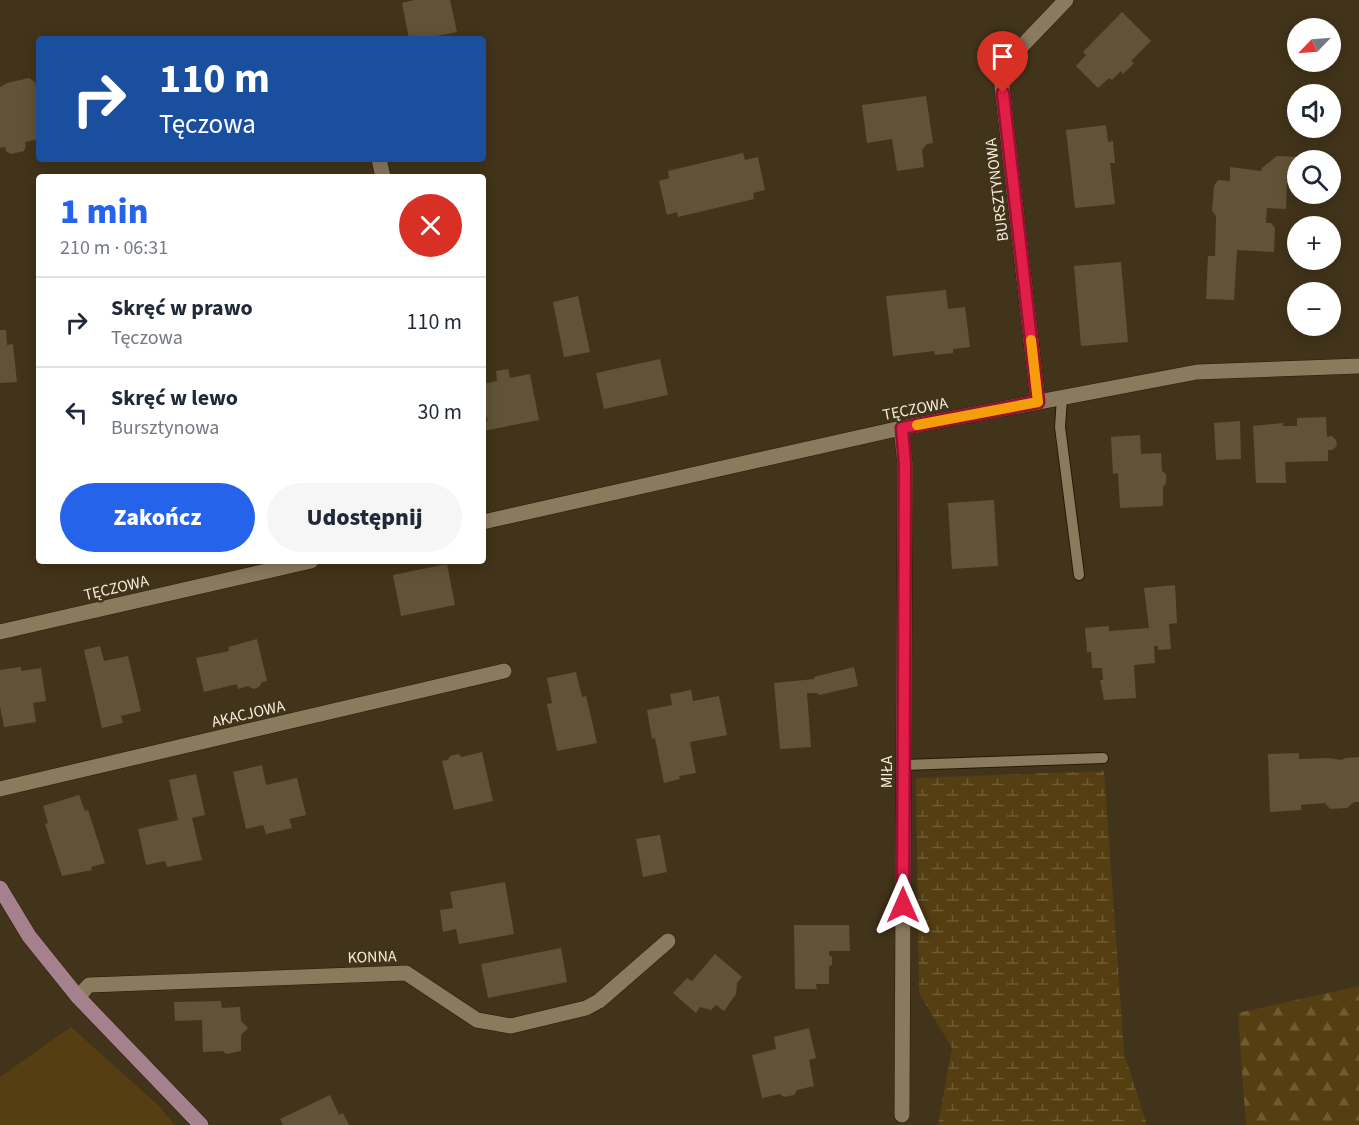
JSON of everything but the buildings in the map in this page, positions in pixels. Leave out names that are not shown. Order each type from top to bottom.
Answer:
[{"type":"street","name":"BURSZTYNOWA","points":[[1038,402],[1000,69],[1066,0]]},
{"type":"street","name":"TĘCZOWA","points":[[486,521],[902,428],[1197,372],[1359,366]]},
{"type":"street","name":"MIŁA","points":[[902,428],[905,464],[902,1115]]},
{"type":"street","name":"TĘCZOWA","points":[[0,632],[297,564]]},
{"type":"street","name":"AKACJOWA","points":[[0,789],[504,671]]},
{"type":"street","points":[[2,896],[29,936],[78,997],[201,1125]]},
{"type":"street","name":"KONNA","points":[[78,997],[89,985],[406,973],[477,1020],[511,1026],[586,1008],[599,1001],[668,940]]},
{"type":"lane","points":[[1062,398],[1060,428],[1079,575]]},
{"type":"lane","points":[[904,765],[1103,758]]},
{"type":"green space","points":[[1104,771],[1124,1053],[1147,1125],[938,1125],[952,1048],[919,993],[916,778]]},
{"type":"green space","points":[[1359,986],[1359,1125],[1246,1125],[1238,1013]]},
{"type":"green space","points":[[71,1027],[159,1106],[175,1125],[0,1125],[0,1077]]},
{"type":"slow traffic","points":[[917,425],[1038,402],[1031,340]]},
{"type":"route","points":[[903,905],[905,464],[902,428],[1038,402],[1003,93]]}]
